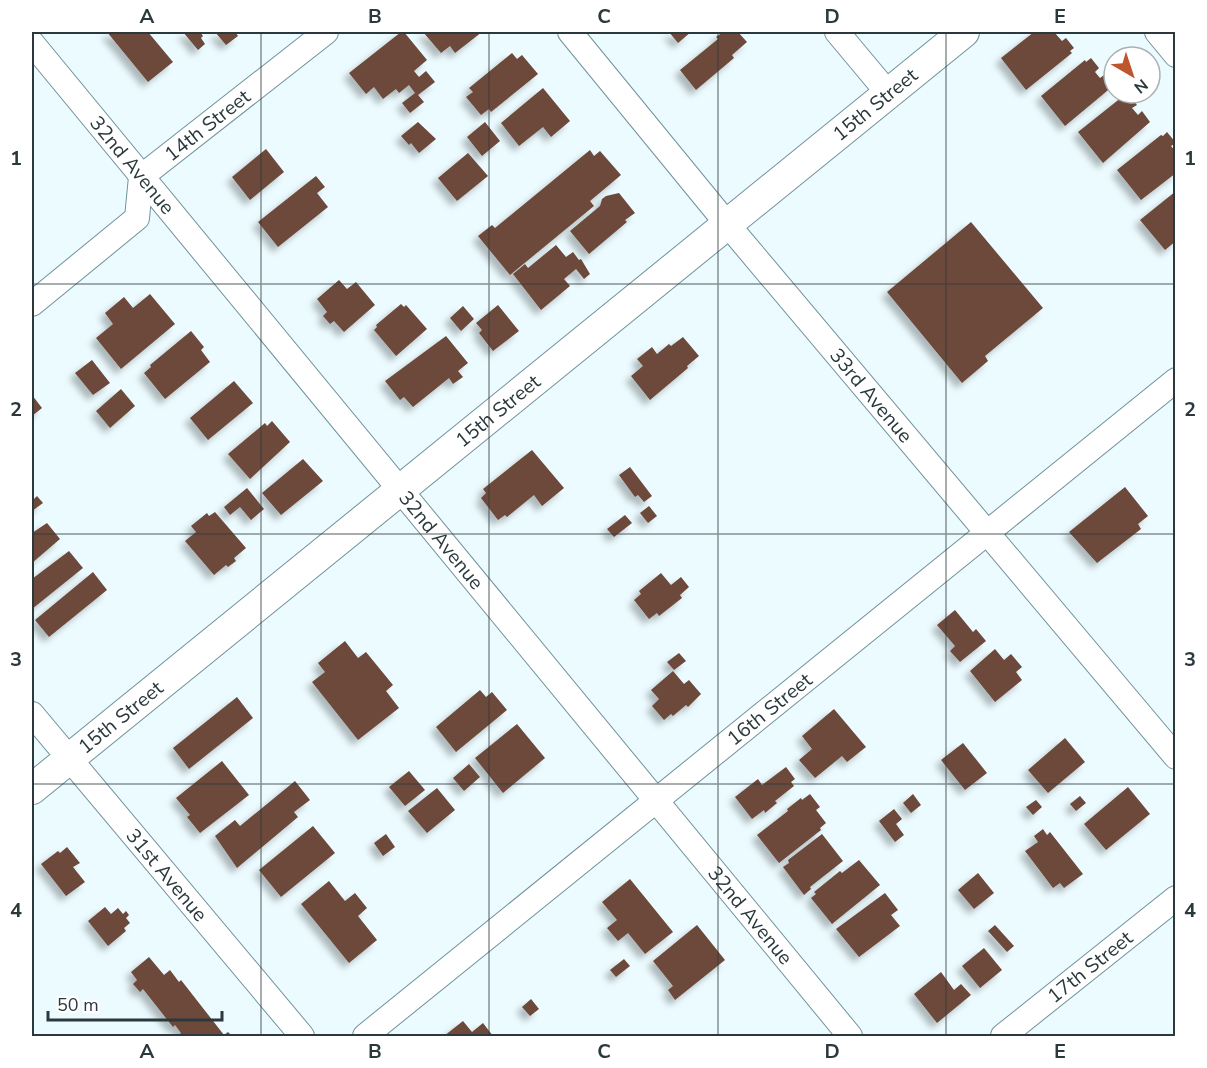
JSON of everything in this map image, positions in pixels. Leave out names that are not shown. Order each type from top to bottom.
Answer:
[{"type":"main road","name":"15th Street","points":[[32,789],[964,32]]},
{"type":"street","name":"14th Street","points":[[141,177],[326,32]]},
{"type":"street","name":"33rd Avenue","points":[[570,32],[728,225],[1176,757]]},
{"type":"street","points":[[837,32],[888,93]]},
{"type":"street","points":[[1157,32],[1176,55]]},
{"type":"street","name":"32nd Avenue","points":[[32,43],[850,1036]]},
{"type":"street","points":[[32,304],[137,218],[141,177]]},
{"type":"street","name":"16th Street","points":[[365,1036],[1176,380]]},
{"type":"street","name":"31st Avenue","points":[[32,714],[302,1036]]},
{"type":"street","name":"17th Street","points":[[1003,1036],[1176,898]]},
{"type":"building","points":[[107,32],[148,32],[173,62],[148,82]]},
{"type":"building","points":[[183,32],[200,32],[205,44],[198,50]]},
{"type":"building","points":[[215,32],[238,32],[236,33],[238,36],[226,45]]},
{"type":"building","points":[[404,32],[427,60],[414,71],[419,77],[426,71],[435,82],[418,95],[424,102],[410,113],[402,103],[415,93],[409,85],[399,93],[396,89],[383,99],[374,87],[366,94],[349,73]]},
{"type":"building","points":[[423,32],[482,32],[455,53],[450,46],[441,53]]},
{"type":"building","points":[[669,32],[691,32],[678,43]]},
{"type":"building","points":[[723,32],[738,32],[747,42],[732,55],[734,58],[696,90],[680,70],[718,39],[716,37]]},
{"type":"building","points":[[1034,32],[1054,32],[1062,41],[1066,38],[1074,48],[1070,51],[1072,53],[1026,90],[1001,58]]},
{"type":"building","points":[[512,53],[517,59],[522,55],[538,74],[491,112],[489,109],[481,115],[466,97],[473,92],[469,88]]},
{"type":"building","points":[[1091,58],[1099,68],[1095,72],[1100,78],[1102,76],[1102,95],[1065,126],[1041,96],[1085,60],[1086,62]]},
{"type":"building","points":[[543,88],[570,121],[551,137],[543,127],[519,146],[501,123]]},
{"type":"building","points":[[1112,105],[1137,105],[1132,108],[1138,115],[1142,111],[1150,122],[1103,163],[1078,132]]},
{"type":"building","points":[[418,122],[436,139],[419,153],[401,136]]},
{"type":"building","points":[[485,122],[500,141],[482,156],[467,137]]},
{"type":"building","points":[[1167,132],[1176,143],[1171,146],[1176,152],[1176,173],[1141,200],[1117,170]]},
{"type":"building","points":[[266,149],[284,172],[250,200],[232,177]]},
{"type":"building","points":[[590,150],[594,156],[600,151],[621,175],[590,201],[594,206],[510,275],[478,236],[492,225],[495,228]]},
{"type":"building","points":[[468,153],[488,176],[457,201],[438,178]]},
{"type":"building","points":[[316,176],[325,187],[317,193],[328,207],[278,247],[258,222]]},
{"type":"building","points":[[1176,191],[1176,241],[1165,250],[1140,220]]},
{"type":"building","points":[[619,193],[635,213],[589,254],[570,231],[600,206],[602,199]]},
{"type":"building","points":[[971,222],[1043,308],[985,356],[988,361],[962,383],[887,292]]},
{"type":"building","points":[[556,245],[566,257],[573,252],[579,260],[581,259],[590,274],[584,279],[576,269],[564,279],[570,286],[541,310],[513,274],[525,264],[528,268]]},
{"type":"building","points":[[339,280],[347,289],[356,282],[375,305],[344,332],[334,321],[330,324],[323,316],[327,312],[317,299]]},
{"type":"building","points":[[150,294],[175,324],[121,369],[96,338],[113,324],[105,313],[124,297],[133,308]]},
{"type":"building","points":[[401,304],[404,307],[406,305],[427,329],[396,356],[374,330],[376,325]]},
{"type":"building","points":[[498,305],[519,331],[493,351],[479,333],[482,330],[476,323]]},
{"type":"building","points":[[463,306],[474,319],[461,331],[450,318]]},
{"type":"building","points":[[191,331],[204,347],[201,350],[210,362],[165,399],[144,373],[151,367],[150,365]]},
{"type":"building","points":[[446,336],[468,363],[458,371],[463,377],[453,384],[449,378],[413,407],[404,397],[400,400],[385,381]]},
{"type":"building","points":[[683,337],[699,356],[650,400],[631,376],[643,366],[637,359],[652,347],[657,354],[669,344],[671,346]]},
{"type":"building","points":[[92,360],[110,383],[93,395],[75,373]]},
{"type":"building","points":[[234,381],[253,403],[208,440],[190,418]]},
{"type":"building","points":[[121,389],[135,406],[110,428],[96,411]]},
{"type":"building","points":[[32,395],[42,408],[32,416]]},
{"type":"building","points":[[272,421],[290,442],[250,479],[228,454],[265,423],[267,426]]},
{"type":"building","points":[[532,450],[564,488],[542,506],[534,495],[507,517],[505,515],[498,520],[481,498],[486,493],[483,489]]},
{"type":"building","points":[[303,459],[323,481],[281,515],[262,493]]},
{"type":"building","points":[[630,467],[652,496],[644,502],[638,495],[635,497],[619,475]]},
{"type":"building","points":[[1125,487],[1148,516],[1138,524],[1141,529],[1097,563],[1069,532]]},
{"type":"building","points":[[247,488],[264,509],[251,520],[240,507],[230,515],[224,507]]},
{"type":"building","points":[[37,496],[43,503],[32,511],[32,501]]},
{"type":"building","points":[[649,506],[657,516],[648,523],[640,513]]},
{"type":"building","points":[[215,512],[246,548],[234,558],[236,561],[228,567],[226,565],[214,575],[185,541],[196,532],[191,526],[207,513],[209,516]]},
{"type":"building","points":[[625,515],[632,523],[614,537],[607,529]]},
{"type":"building","points":[[47,523],[60,539],[32,563],[32,533]]},
{"type":"building","points":[[69,551],[83,568],[32,609],[32,579]]},
{"type":"building","points":[[93,572],[107,590],[49,637],[35,620]]},
{"type":"building","points":[[661,573],[671,585],[681,577],[689,587],[680,595],[682,598],[659,616],[657,613],[649,619],[634,600],[641,594],[639,591]]},
{"type":"building","points":[[955,610],[973,632],[976,629],[986,641],[960,662],[950,651],[955,646],[937,625]]},
{"type":"building","points":[[345,641],[358,658],[366,652],[393,685],[386,691],[399,708],[358,740],[312,682],[325,672],[318,663]]},
{"type":"building","points":[[995,649],[1004,660],[1011,654],[1022,667],[1016,672],[1022,680],[995,702],[970,671]]},
{"type":"building","points":[[679,653],[686,661],[674,670],[667,662]]},
{"type":"building","points":[[673,671],[684,684],[689,680],[701,694],[688,707],[686,705],[664,720],[652,706],[659,699],[651,690]]},
{"type":"building","points":[[480,690],[486,697],[492,692],[507,710],[456,752],[436,727]]},
{"type":"building","points":[[237,697],[253,718],[189,769],[173,748]]},
{"type":"building","points":[[834,709],[866,747],[847,762],[842,756],[815,778],[799,760],[812,749],[802,736]]},
{"type":"building","points":[[517,724],[545,758],[503,793],[475,758]]},
{"type":"building","points":[[1065,738],[1085,762],[1048,793],[1028,770]]},
{"type":"building","points":[[963,743],[987,773],[965,790],[941,760]]},
{"type":"building","points":[[222,761],[249,795],[200,833],[187,817],[190,815],[176,798]]},
{"type":"building","points":[[469,764],[480,777],[464,791],[453,778]]},
{"type":"building","points":[[786,767],[795,779],[791,782],[794,786],[775,801],[777,803],[765,813],[764,810],[752,819],[735,797],[758,779],[762,785]]},
{"type":"building","points":[[409,771],[425,790],[405,806],[389,787]]},
{"type":"building","points":[[295,781],[310,800],[294,812],[298,817],[237,868],[215,836],[235,820],[240,826]]},
{"type":"building","points":[[1128,787],[1150,814],[1106,850],[1084,824]]},
{"type":"building","points":[[437,788],[455,810],[427,833],[408,811]]},
{"type":"building","points":[[810,794],[820,807],[816,810],[826,823],[820,828],[821,830],[779,863],[757,835],[801,798],[802,800]]},
{"type":"building","points":[[913,794],[921,805],[911,813],[903,803]]},
{"type":"building","points":[[1080,796],[1086,803],[1076,811],[1070,804]]},
{"type":"building","points":[[1036,800],[1042,807],[1033,815],[1026,807]]},
{"type":"building","points":[[894,809],[902,819],[896,824],[904,835],[895,842],[879,821]]},
{"type":"building","points":[[313,826],[335,853],[281,897],[259,870]]},
{"type":"building","points":[[1043,829],[1047,835],[1050,832],[1083,874],[1064,888],[1060,883],[1053,888],[1025,851],[1038,842],[1034,836]]},
{"type":"building","points":[[386,834],[395,847],[383,856],[374,843]]},
{"type":"building","points":[[822,834],[843,861],[810,887],[811,889],[804,895],[783,867],[789,863],[788,860]]},
{"type":"building","points":[[67,847],[80,863],[73,867],[85,882],[66,896],[41,864]]},
{"type":"building","points":[[859,860],[880,885],[832,924],[811,898],[816,894],[814,892],[840,871],[842,873]]},
{"type":"building","points":[[978,873],[994,893],[974,909],[958,890]]},
{"type":"building","points":[[630,879],[673,932],[645,954],[628,933],[618,941],[607,928],[617,920],[602,902]]},
{"type":"building","points":[[329,881],[345,901],[355,893],[367,908],[358,916],[377,940],[349,963],[301,904]]},
{"type":"building","points":[[885,893],[898,910],[891,915],[900,926],[859,957],[836,929]]},
{"type":"building","points":[[105,907],[111,914],[118,908],[123,914],[126,911],[129,915],[126,918],[130,923],[124,928],[126,931],[108,946],[88,921]]},
{"type":"building","points":[[697,925],[725,960],[675,1000],[668,990],[673,986],[653,961]]},
{"type":"building","points":[[995,925],[1014,946],[1007,952],[988,931]]},
{"type":"building","points":[[984,948],[1002,970],[980,988],[962,966]]},
{"type":"building","points":[[149,957],[164,975],[170,970],[179,982],[181,980],[224,1035],[228,1032],[232,1036],[177,1036],[181,1033],[175,1025],[173,1027],[143,989],[140,992],[133,984],[137,980],[131,972]]},
{"type":"building","points":[[624,959],[630,966],[616,977],[610,970]]},
{"type":"building","points":[[941,972],[954,990],[961,984],[971,995],[937,1023],[914,994]]},
{"type":"building","points":[[531,999],[539,1009],[530,1016],[522,1007]]},
{"type":"building","points":[[463,1021],[472,1032],[483,1023],[493,1036],[444,1036]]}]
